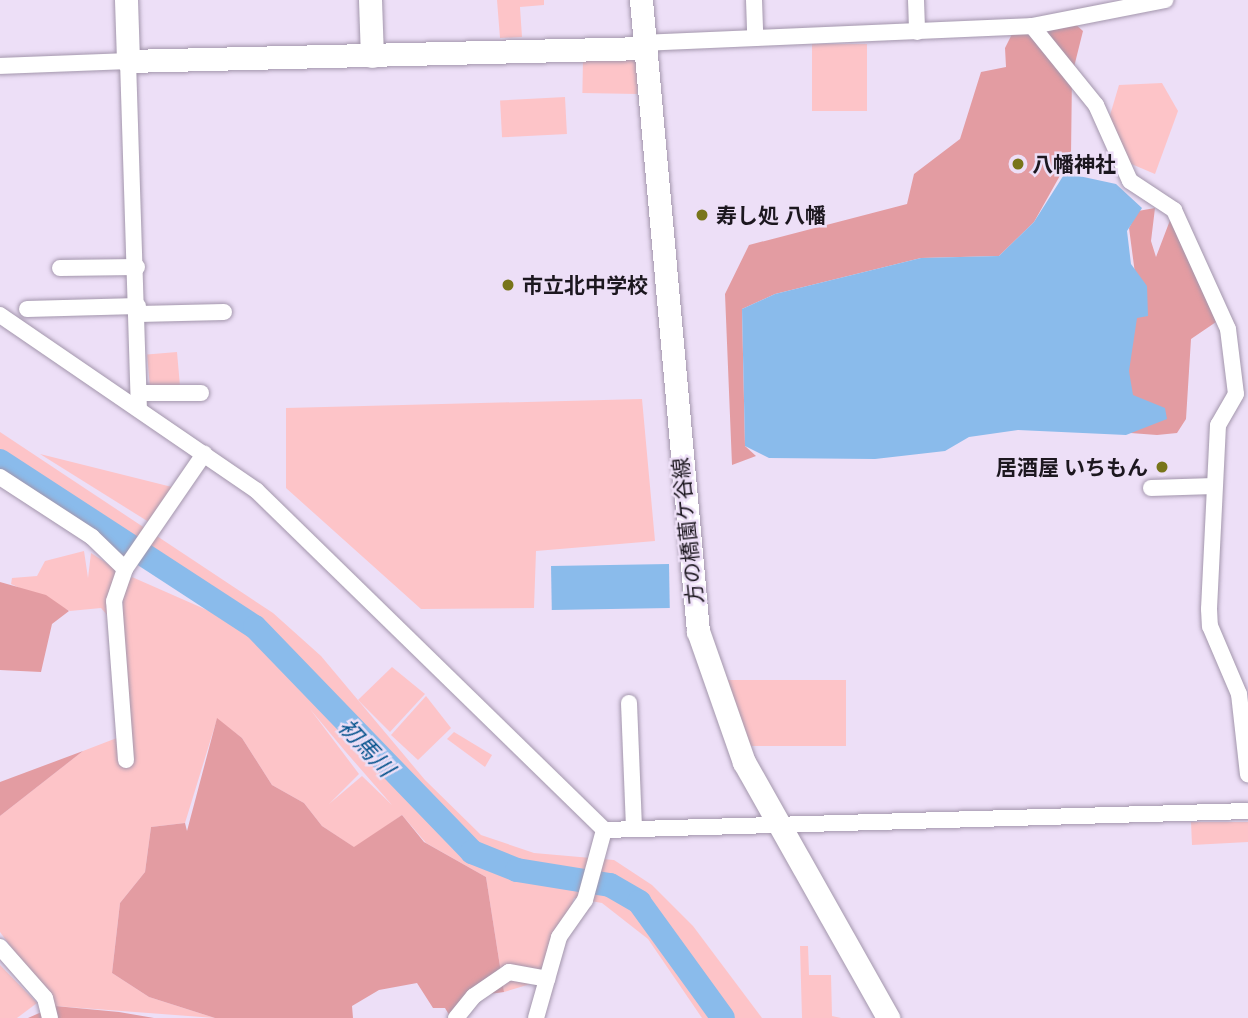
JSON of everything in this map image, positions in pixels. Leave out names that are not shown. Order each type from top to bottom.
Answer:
[{"type":"main road","points":[[126,0],[128,61],[372,56],[644,45]]},
{"type":"main road","points":[[370,0],[372,56]]},
{"type":"main road","name":"方の橋薗ケ谷線","points":[[641,0],[698,631],[720,707],[776,822],[888,1018]]},
{"type":"street","points":[[754,0],[755,38]]},
{"type":"street","points":[[916,0],[918,32]]},
{"type":"street","points":[[644,45],[1032,26],[1140,2],[1165,0]]},
{"type":"street","points":[[1032,26],[1096,105],[1130,181],[1174,210],[1228,329],[1236,394],[1217,425],[1210,626],[1233,669],[1248,774]]},
{"type":"street","points":[[0,66],[128,61],[140,401]]},
{"type":"street","points":[[60,268],[137,267]]},
{"type":"street","points":[[27,309],[224,312]]},
{"type":"street","points":[[0,315],[140,401],[324,552],[604,830],[776,822],[1248,811]]},
{"type":"street","points":[[140,401],[201,394]]},
{"type":"street","points":[[126,760],[114,613],[127,566],[204,454]]},
{"type":"street","points":[[0,477],[92,537],[127,566]]},
{"type":"street","points":[[1151,488],[1214,486]]},
{"type":"street","points":[[629,703],[634,829]]},
{"type":"street","points":[[536,1018],[559,937],[585,900],[601,854],[604,830]]},
{"type":"street","points":[[0,947],[45,998],[50,1018]]},
{"type":"street","points":[[456,1018],[474,996],[509,972],[547,979]]},
{"type":"shaded area","points":[[497,0],[544,0],[544,5],[520,7],[522,37],[500,38]]},
{"type":"shaded area","points":[[1073,22],[1083,31],[1072,75],[1071,156],[1034,222],[999,256],[921,258],[775,294],[742,309],[745,446],[756,456],[732,465],[725,294],[749,245],[907,204],[914,174],[960,139],[981,72],[1006,67],[1005,48],[1016,26]]},
{"type":"shaded area","points":[[812,44],[867,44],[867,111],[812,111]]},
{"type":"shaded area","points":[[583,58],[638,59],[637,94],[582,93]]},
{"type":"shaded area","points":[[1162,83],[1178,111],[1155,174],[1129,163],[1108,122],[1119,85]]},
{"type":"shaded area","points":[[565,97],[567,134],[502,137],[500,100]]},
{"type":"shaded area","points":[[1155,208],[1151,241],[1156,257],[1172,215],[1216,322],[1191,339],[1186,419],[1177,433],[1157,435],[1117,432],[1136,281],[1129,228],[1138,211]]},
{"type":"shaded area","points":[[177,352],[180,389],[150,391],[147,355]]},
{"type":"shaded area","points":[[642,399],[655,541],[536,551],[534,608],[421,609],[286,488],[286,408]]},
{"type":"shaded area","points":[[0,432],[273,613],[321,656],[425,780],[481,835],[534,853],[614,860],[652,885],[693,926],[762,1018],[702,1018],[648,939],[602,903],[574,898],[547,979],[504,992],[486,877],[426,843],[402,815],[355,848],[322,826],[304,803],[272,785],[242,738],[217,719],[185,823],[151,827],[145,872],[120,903],[112,973],[149,997],[215,1018],[55,1006],[0,932],[0,816],[83,751],[122,736],[123,592],[132,577],[216,614],[0,476]],"holes":[[[310,709],[392,805],[362,776],[329,804],[359,774]]]},
{"type":"shaded area","points":[[40,454],[176,488],[152,524]]},
{"type":"shaded area","points":[[84,551],[88,578],[91,553],[122,573],[108,616],[101,608],[70,611],[11,584],[12,578],[37,576],[45,561]]},
{"type":"shaded area","points":[[0,582],[46,595],[69,611],[52,624],[41,672],[0,670]]},
{"type":"shaded area","points":[[392,667],[425,694],[390,732],[358,700]]},
{"type":"shaded area","points":[[726,680],[846,680],[846,746],[726,746]]},
{"type":"shaded area","points":[[426,696],[451,728],[418,760],[391,735]]},
{"type":"shaded area","points":[[217,718],[242,738],[272,785],[304,803],[322,826],[354,847],[402,815],[424,842],[486,877],[504,992],[474,996],[451,1018],[445,1008],[433,1008],[417,983],[379,990],[352,1006],[353,1018],[215,1018],[149,997],[112,973],[120,903],[145,872],[151,827],[185,823],[187,831]]},
{"type":"shaded area","points":[[454,732],[492,755],[485,767],[447,739]]},
{"type":"shaded area","points":[[83,751],[0,816],[0,782]]},
{"type":"shaded area","points":[[1191,822],[1248,822],[1248,842],[1192,845]]},
{"type":"shaded area","points":[[800,946],[808,946],[809,975],[831,975],[832,1016],[841,1018],[802,1018]]},
{"type":"shaded area","points":[[0,965],[37,1003],[17,1018],[0,1018]]},
{"type":"shaded area","points":[[55,1006],[119,1012],[154,1018],[28,1018]]},
{"type":"water","points":[[1065,173],[1116,184],[1142,208],[1127,231],[1131,264],[1147,286],[1148,316],[1137,318],[1129,371],[1133,395],[1165,408],[1167,419],[1126,435],[1018,430],[969,437],[945,451],[875,459],[769,458],[745,446],[742,309],[775,294],[921,258],[999,256],[1034,222]]},
{"type":"water","points":[[669,564],[670,608],[552,610],[551,566]]},
{"type":"waterway","name":"初馬川","points":[[0,461],[255,627],[472,852],[517,870],[610,885],[639,902],[723,1018]]},
{"type":"place","name":"八幡神社","points":[[1018,164]]},
{"type":"place","name":"寿し処 八幡","points":[[702,215]]},
{"type":"place","name":"市立北中学校","points":[[508,285]]},
{"type":"place","name":"居酒屋 いちもん","points":[[1162,467]]}]
